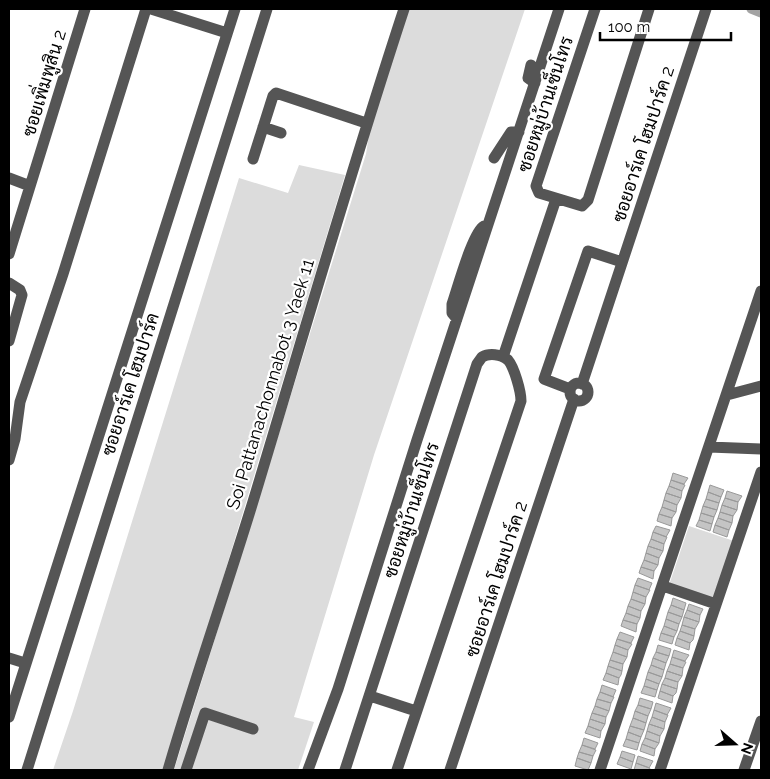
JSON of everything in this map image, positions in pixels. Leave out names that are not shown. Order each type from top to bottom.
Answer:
[{"type":"street","name":"ซอยเพิ่มพูสิน 2","points":[[9,254],[86,9]]},
{"type":"street","points":[[9,460],[15,439],[20,402],[63,274],[146,9]]},
{"type":"street","points":[[151,9],[227,33]]},
{"type":"street","points":[[9,717],[234,9]]},
{"type":"street","name":"ซอยอาร์เค โฮมปาร์ค","points":[[27,770],[267,9]]},
{"type":"street","name":"Soi Pattanachonnabot 3 Yaek 11","points":[[168,770],[190,695],[258,485],[366,123],[404,9]]},
{"type":"street","points":[[308,770],[338,689],[559,9]]},
{"type":"street","name":"ซอยหมู่บ้านเซ็นโทร","points":[[595,9],[536,186],[539,193],[582,206],[588,200],[649,9]]},
{"type":"street","name":"ซอยอาร์เค โฮมปาร์ค 2","points":[[450,770],[572,394],[576,384],[582,384],[706,9]]},
{"type":"street","points":[[531,65],[528,78],[535,83]]},
{"type":"street","points":[[252,159],[274,94],[279,93],[366,123]]},
{"type":"street","points":[[263,127],[281,133]]},
{"type":"street","points":[[494,158],[511,132],[519,132]]},
{"type":"street","points":[[9,178],[30,186]]},
{"type":"street","points":[[397,770],[520,401],[521,391],[508,360],[503,357],[556,199]]},
{"type":"street","points":[[572,394],[544,379],[588,251],[622,262]]},
{"type":"street","points":[[9,283],[20,290],[22,295],[9,341]]},
{"type":"street","points":[[600,770],[761,291]]},
{"type":"street","name":"ซอยหมู่บ้านเซ็นโทร","points":[[345,770],[477,364],[482,356],[486,354],[503,357]]},
{"type":"street","points":[[727,395],[761,386]]},
{"type":"street","points":[[709,447],[761,449]]},
{"type":"street","points":[[660,770],[761,472]]},
{"type":"street","points":[[663,586],[716,604]]},
{"type":"street","points":[[9,658],[25,663]]},
{"type":"street","points":[[370,696],[416,711]]},
{"type":"street","points":[[186,770],[205,713],[252,729]]},
{"type":"street","points":[[744,770],[761,721]]},
{"type":"shaded area","points":[[409,9],[525,9],[374,455],[294,717],[314,722],[298,770],[174,770],[366,154],[372,115]]},
{"type":"shaded area","points":[[299,165],[345,175],[165,770],[53,770],[239,178],[288,193]]},
{"type":"shaded area","points":[[689,526],[734,541],[714,600],[669,585]]},
{"type":"building","points":[[673,473],[688,478],[684,484],[671,480]]},
{"type":"building","points":[[671,480],[685,485],[682,491],[669,486]]},
{"type":"building","points":[[710,485],[724,490],[721,497],[708,492]]},
{"type":"building","points":[[669,486],[682,491],[681,498],[666,493]]},
{"type":"building","points":[[727,491],[742,496],[738,502],[725,498]]},
{"type":"building","points":[[708,492],[721,497],[719,503],[706,499]]},
{"type":"building","points":[[666,493],[681,498],[677,505],[664,500]]},
{"type":"building","points":[[725,498],[738,502],[737,510],[722,505]]},
{"type":"building","points":[[706,499],[719,503],[717,510],[703,506]]},
{"type":"building","points":[[664,500],[677,505],[676,512],[662,507]]},
{"type":"building","points":[[722,505],[737,510],[733,516],[720,512]]},
{"type":"building","points":[[703,506],[717,510],[714,517],[701,513]]},
{"type":"building","points":[[662,507],[676,512],[672,518],[659,514]]},
{"type":"building","points":[[720,512],[733,516],[732,523],[718,518]]},
{"type":"building","points":[[701,513],[714,517],[712,524],[699,520]]},
{"type":"building","points":[[659,514],[672,518],[671,526],[657,521]]},
{"type":"building","points":[[718,518],[732,523],[729,530],[715,525]]},
{"type":"building","points":[[699,520],[712,524],[710,531],[696,526]]},
{"type":"building","points":[[715,525],[729,530],[727,537],[713,532]]},
{"type":"building","points":[[656,526],[670,530],[666,537],[653,532]]},
{"type":"building","points":[[653,532],[667,537],[664,544],[651,539]]},
{"type":"building","points":[[651,539],[664,544],[663,551],[648,546]]},
{"type":"building","points":[[648,546],[663,551],[659,558],[646,553]]},
{"type":"building","points":[[646,553],[659,558],[658,565],[644,560]]},
{"type":"building","points":[[644,560],[658,565],[654,571],[641,567]]},
{"type":"building","points":[[641,567],[654,571],[653,579],[639,573]]},
{"type":"building","points":[[638,578],[652,583],[649,590],[635,585]]},
{"type":"building","points":[[635,585],[650,590],[646,597],[633,592]]},
{"type":"building","points":[[633,592],[646,597],[645,604],[631,599]]},
{"type":"building","points":[[673,598],[686,603],[684,610],[671,605]]},
{"type":"building","points":[[631,599],[645,604],[641,611],[628,606]]},
{"type":"building","points":[[689,604],[703,609],[700,615],[687,610]]},
{"type":"building","points":[[671,605],[684,610],[682,617],[668,612]]},
{"type":"building","points":[[628,606],[641,611],[640,618],[626,613]]},
{"type":"building","points":[[687,610],[700,615],[699,622],[684,617]]},
{"type":"building","points":[[668,612],[682,617],[679,624],[666,619]]},
{"type":"building","points":[[626,613],[640,618],[637,624],[623,620]]},
{"type":"building","points":[[684,617],[699,622],[695,629],[682,625]]},
{"type":"building","points":[[666,619],[679,624],[677,631],[664,626]]},
{"type":"building","points":[[623,620],[637,624],[636,632],[621,626]]},
{"type":"building","points":[[682,625],[695,629],[694,636],[680,631]]},
{"type":"building","points":[[664,626],[677,631],[674,637],[661,633]]},
{"type":"building","points":[[680,631],[694,636],[693,640],[690,643],[677,638]]},
{"type":"building","points":[[620,632],[634,637],[631,643],[617,639]]},
{"type":"building","points":[[661,633],[674,637],[672,644],[659,640]]},
{"type":"building","points":[[677,638],[690,643],[689,650],[675,645]]},
{"type":"building","points":[[617,639],[632,644],[628,650],[615,645]]},
{"type":"building","points":[[615,645],[628,650],[627,657],[613,652]]},
{"type":"building","points":[[658,645],[671,649],[669,656],[656,652]]},
{"type":"building","points":[[674,650],[689,655],[685,661],[672,657]]},
{"type":"building","points":[[613,652],[627,657],[623,664],[610,660]]},
{"type":"building","points":[[656,652],[669,656],[666,663],[653,658]]},
{"type":"building","points":[[672,657],[686,662],[683,668],[670,664]]},
{"type":"building","points":[[653,658],[666,663],[664,670],[651,665]]},
{"type":"building","points":[[610,660],[623,664],[622,671],[608,666]]},
{"type":"building","points":[[670,664],[683,668],[682,676],[667,671]]},
{"type":"building","points":[[651,665],[664,670],[662,677],[648,672]]},
{"type":"building","points":[[608,666],[622,671],[619,678],[606,673]]},
{"type":"building","points":[[667,671],[682,676],[678,682],[665,678]]},
{"type":"building","points":[[648,672],[662,677],[659,684],[646,679]]},
{"type":"building","points":[[606,673],[619,678],[618,685],[603,680]]},
{"type":"building","points":[[665,678],[678,682],[677,689],[662,684]]},
{"type":"building","points":[[646,679],[659,684],[657,690],[644,686]]},
{"type":"building","points":[[662,684],[677,689],[676,693],[673,696],[660,691]]},
{"type":"building","points":[[602,685],[616,690],[613,697],[600,692]]},
{"type":"building","points":[[644,686],[657,690],[655,697],[641,693]]},
{"type":"building","points":[[660,691],[673,696],[672,703],[658,698]]},
{"type":"building","points":[[600,692],[614,697],[611,703],[597,699]]},
{"type":"building","points":[[640,698],[653,702],[651,709],[638,705]]},
{"type":"building","points":[[597,699],[611,703],[609,711],[595,706]]},
{"type":"building","points":[[656,703],[671,708],[667,715],[654,710]]},
{"type":"building","points":[[638,705],[651,709],[648,716],[635,711]]},
{"type":"building","points":[[595,706],[609,711],[606,717],[592,713]]},
{"type":"building","points":[[654,710],[668,715],[665,722],[652,717]]},
{"type":"building","points":[[635,711],[648,716],[646,723],[633,718]]},
{"type":"building","points":[[592,713],[606,717],[605,724],[590,719]]},
{"type":"building","points":[[652,717],[665,722],[664,729],[649,724]]},
{"type":"building","points":[[633,718],[646,723],[644,730],[630,726]]},
{"type":"building","points":[[590,719],[605,724],[601,731],[588,726]]},
{"type":"building","points":[[649,724],[664,729],[660,736],[647,731]]},
{"type":"building","points":[[588,726],[601,731],[600,738],[585,733]]},
{"type":"building","points":[[630,726],[644,730],[641,737],[628,732]]},
{"type":"building","points":[[647,731],[660,736],[659,743],[645,738]]},
{"type":"building","points":[[628,732],[641,737],[639,743],[626,739]]},
{"type":"building","points":[[584,738],[598,743],[595,749],[582,745]]},
{"type":"building","points":[[645,738],[659,743],[655,749],[642,744]]},
{"type":"building","points":[[626,739],[639,743],[637,750],[623,746]]},
{"type":"building","points":[[642,744],[655,749],[654,756],[640,751]]},
{"type":"building","points":[[582,745],[596,750],[593,756],[579,752]]},
{"type":"building","points":[[622,751],[635,755],[633,762],[620,757]]},
{"type":"building","points":[[579,752],[593,756],[591,763],[577,758]]},
{"type":"building","points":[[638,756],[653,761],[649,768],[636,763]]},
{"type":"building","points":[[620,757],[633,762],[631,769],[617,764]]},
{"type":"building","points":[[577,758],[591,763],[588,770],[575,766]]},
{"type":"building","points":[[636,763],[650,768],[649,770],[634,770]]},
{"type":"waterway","points":[[751,9],[761,13]]}]
